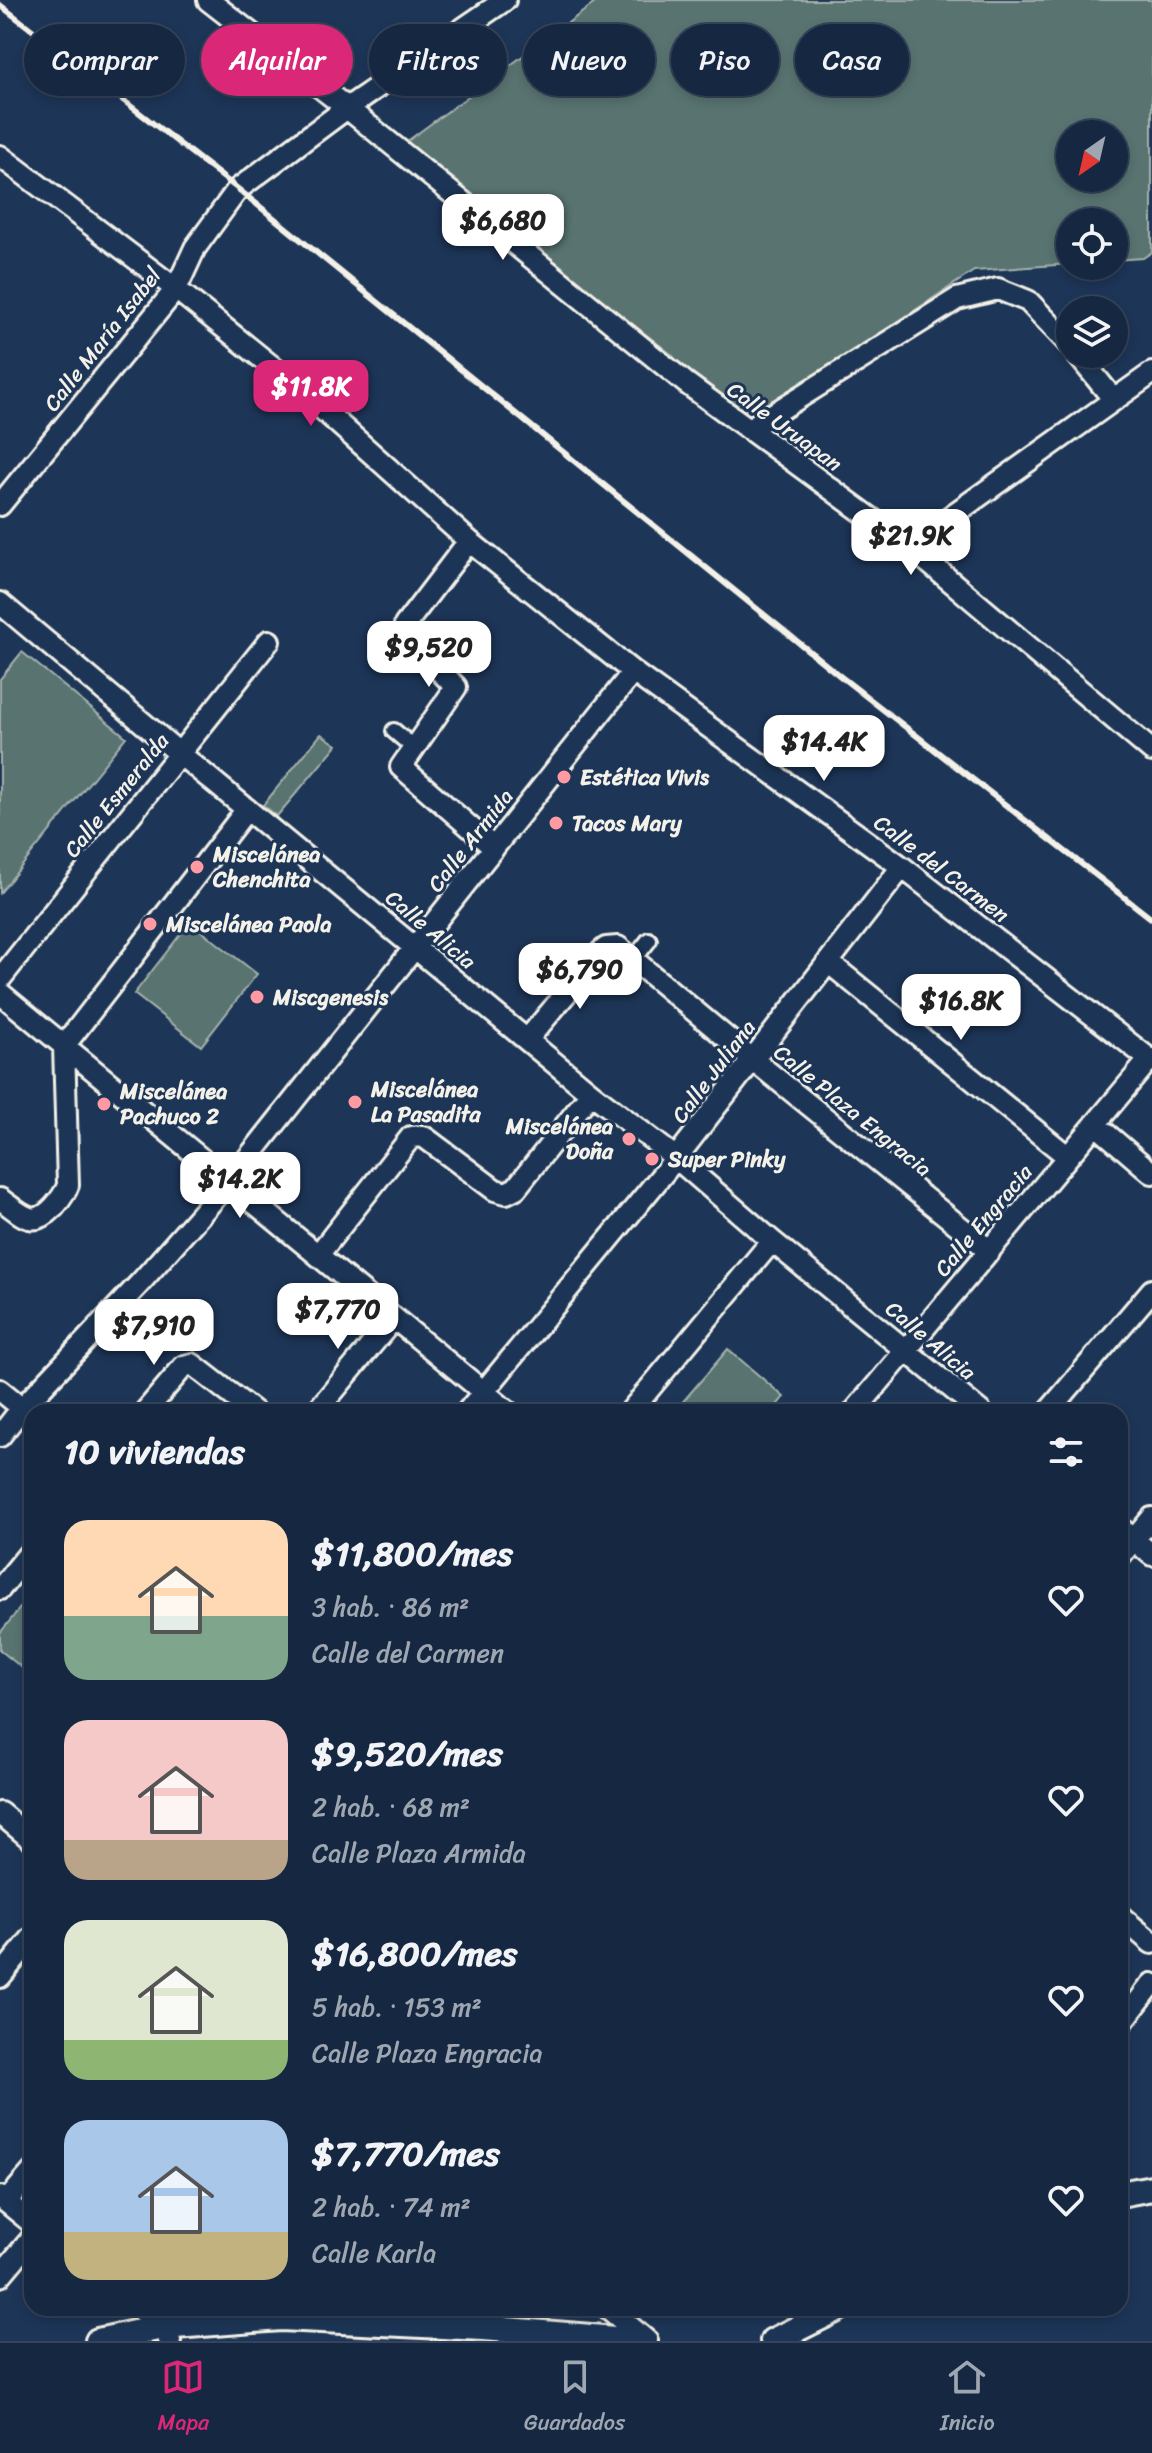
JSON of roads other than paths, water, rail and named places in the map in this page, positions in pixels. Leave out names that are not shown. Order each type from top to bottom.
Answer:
[{"type":"street","name":"Calle Uruapan","points":[[208,0],[347,108],[686,383],[909,546],[1152,751]]},
{"type":"street","name":"Calle María Isabel","points":[[0,505],[176,289],[195,248],[238,189],[347,108],[505,0]]},
{"type":"street","name":"Calle del Carmen","points":[[0,156],[176,289],[300,389],[470,542],[633,672],[902,867],[1151,1061]]},
{"type":"street","points":[[749,429],[957,299],[998,289],[1028,301],[1056,330]]},
{"type":"street","points":[[1088,368],[1114,400]]},
{"type":"street","points":[[909,546],[1152,373]]},
{"type":"street","points":[[470,542],[405,625],[407,638],[456,687],[454,695],[403,760],[401,767],[494,848]]},
{"type":"street","name":"Calle Alicia","points":[[0,603],[972,1404]]},
{"type":"street","name":"Calle Esmeralda","points":[[0,979],[269,641]]},
{"type":"street","name":"Calle Armida","points":[[34,1404],[229,1182],[633,672]]},
{"type":"street","points":[[394,731],[413,747]]},
{"type":"street","points":[[0,1199],[31,1220],[37,1220],[43,1218],[66,1191],[64,1046],[247,809]]},
{"type":"street","name":"Calle Juliana","points":[[474,1404],[676,1158],[902,867]]},
{"type":"street","points":[[634,959],[649,940]]},
{"type":"street","name":"Calle Plaza Engracia","points":[[527,1040],[601,952],[618,947],[990,1251]]},
{"type":"street","points":[[828,962],[1067,1156]]},
{"type":"street","points":[[0,993],[498,1404]]},
{"type":"street","name":"Calle Engracia","points":[[860,1404],[1067,1156],[1151,1061]]},
{"type":"street","points":[[318,1255],[411,1137],[422,1136],[495,1190],[506,1193],[516,1188],[591,1093]]},
{"type":"street","points":[[1095,1124],[1152,1173]]},
{"type":"street","points":[[637,1404],[772,1241]]},
{"type":"street","points":[[1055,1404],[1152,1290]]},
{"type":"street","points":[[323,1404],[394,1318]]},
{"type":"street","points":[[152,1404],[184,1366],[192,1364],[244,1404]]},
{"type":"street","points":[[0,1390],[24,1410]]},
{"type":"street","name":"Calle Armida","points":[[0,1436],[24,1415]]},
{"type":"street","points":[[1128,1533],[1152,1518]]},
{"type":"street","points":[[1128,1535],[1152,1555]]},
{"type":"street","points":[[0,1589],[24,1560]]},
{"type":"street","points":[[0,1813],[24,1833]]},
{"type":"street","points":[[1128,1923],[1152,1943]]},
{"type":"street","points":[[0,1977],[24,1948]]},
{"type":"street","points":[[1128,2015],[1152,1984]]},
{"type":"street","points":[[24,2180],[3,2200],[24,2217]]},
{"type":"street","points":[[1128,2192],[1152,2188]]},
{"type":"street","points":[[0,2276],[24,2248]]},
{"type":"street","points":[[147,2316],[166,2334]]},
{"type":"street","points":[[483,2328],[493,2316]]},
{"type":"street","points":[[617,2316],[647,2341]]},
{"type":"street","points":[[773,2341],[823,2316]]},
{"type":"street","points":[[98,2341],[281,2318],[483,2328],[639,2341]]},
{"type":"railway","points":[[0,5],[238,189],[840,676],[1152,919]]},
{"type":"place","name":"Estética Vivis","points":[[564,777]]},
{"type":"place","name":"Tacos Mary","points":[[556,823]]},
{"type":"place","name":"Miscelánea Chenchita","points":[[197,867]]},
{"type":"place","name":"Miscelánea Paola","points":[[150,924]]},
{"type":"place","name":"Miscgenesis","points":[[257,997]]},
{"type":"place","name":"Miscelánea La Pasadita","points":[[355,1102]]},
{"type":"place","name":"Miscelánea Pachuco 2","points":[[104,1104]]},
{"type":"place","name":"Miscelánea Doña","points":[[629,1139]]},
{"type":"place","name":"Super Pinky","points":[[652,1159]]}]
